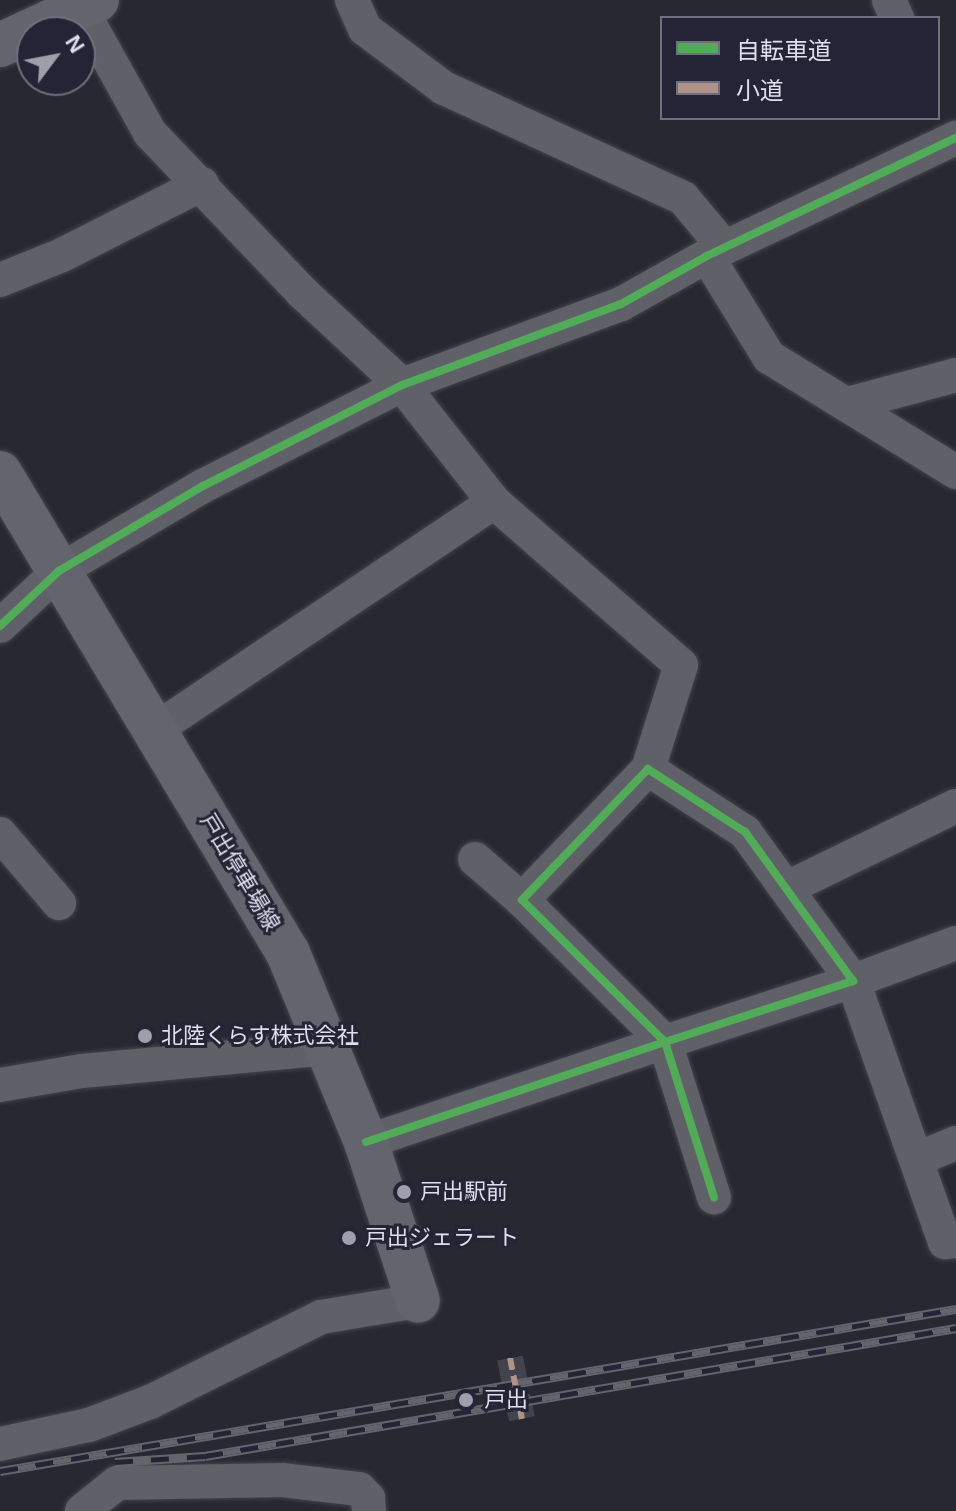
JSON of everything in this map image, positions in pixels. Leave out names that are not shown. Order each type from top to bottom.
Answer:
[{"type":"main road","points":[[0,45],[89,4]]},
{"type":"main road","name":"戸出停車場線","points":[[0,473],[288,953],[366,1142],[418,1301]]},
{"type":"street","points":[[352,0],[365,29],[444,88],[683,198],[716,252],[769,357],[956,472]]},
{"type":"street","points":[[89,4],[150,133],[303,293],[402,385],[494,502],[681,665],[648,769],[522,900]]},
{"type":"street","points":[[0,626],[59,571],[203,486],[402,385],[621,304],[948,131]]},
{"type":"street","points":[[0,280],[62,255],[202,184]]},
{"type":"street","points":[[848,404],[956,375]]},
{"type":"street","points":[[155,730],[494,502]]},
{"type":"street","points":[[648,769],[745,832],[853,981],[945,1242],[956,1241]]},
{"type":"street","points":[[787,888],[956,806]]},
{"type":"street","points":[[0,834],[59,903]]},
{"type":"street","points":[[475,859],[522,900],[665,1042],[714,1197]]},
{"type":"street","points":[[366,1142],[853,981],[956,943]]},
{"type":"street","points":[[0,1085],[82,1071],[329,1048]]},
{"type":"street","points":[[917,1159],[956,1143]]},
{"type":"street","points":[[0,1444],[89,1425],[150,1402],[321,1317],[418,1301]]},
{"type":"street","points":[[82,1511],[117,1483],[282,1480],[359,1489],[368,1498],[369,1511]]},
{"type":"tunnel","points":[[510,1358],[522,1419]]},
{"type":"railway","points":[[0,1471],[956,1309]]},
{"type":"railway","points":[[115,1462],[205,1456],[956,1328]]},
{"type":"marked path","points":[[510,1358],[522,1419]]},
{"type":"cycle path","points":[[0,626],[59,571],[203,486],[402,385],[621,304],[707,256],[956,138]]},
{"type":"cycle path","points":[[366,1142],[665,1042],[853,981],[745,832],[648,769],[522,900],[665,1042],[714,1197]]},
{"type":"place","name":"北陸くらす株式会社","points":[[145,1036]]},
{"type":"place","name":"戸出駅前","points":[[404,1192]]},
{"type":"place","name":"戸出ジェラート","points":[[349,1238]]},
{"type":"place","name":"戸出","points":[[466,1400]]}]
